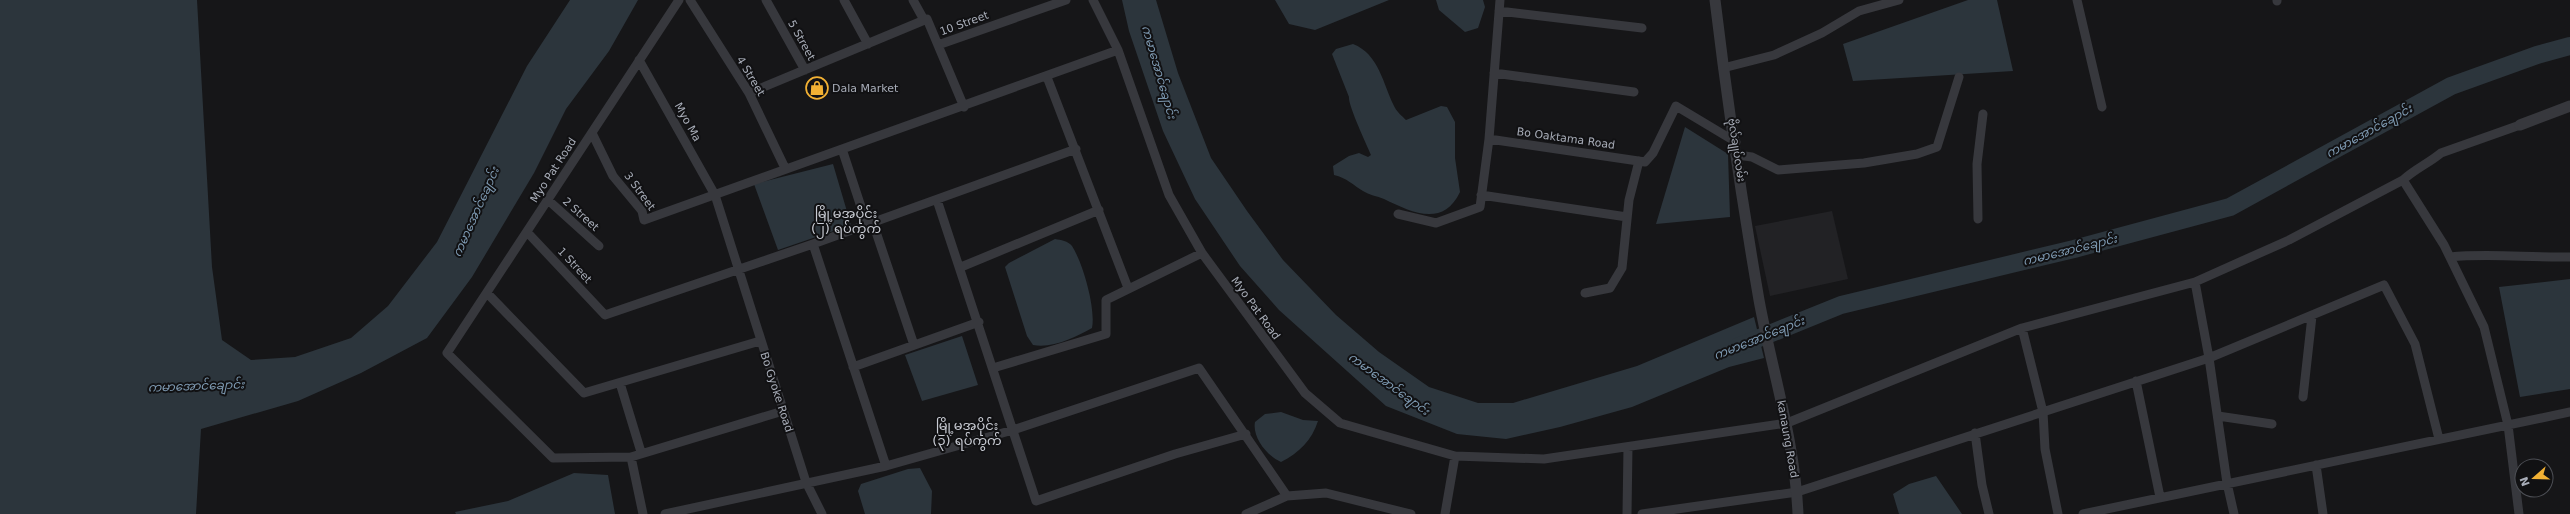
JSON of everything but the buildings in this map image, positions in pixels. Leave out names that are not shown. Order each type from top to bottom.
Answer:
[{"type":"street","name":"Myo Pat Road","points":[[631,457],[554,458],[447,353],[679,0]]},
{"type":"street","name":"4 Street","points":[[690,0],[749,93],[785,168]]},
{"type":"street","name":"5 Street","points":[[766,0],[805,70]]},
{"type":"street","points":[[844,0],[868,44]]},
{"type":"street","points":[[913,0],[924,20],[927,19],[964,107]]},
{"type":"street","name":"10 Street","points":[[938,45],[1066,0]]},
{"type":"street","name":"Myo Pat Road","points":[[1094,0],[1118,50],[1169,195],[1202,253],[1305,393],[1340,423],[1455,456],[1544,459],[1787,423],[2022,328],[2195,282],[2288,240],[2403,180],[2415,170],[2431,162],[2441,153],[2520,125]]},
{"type":"street","points":[[1398,214],[1436,222],[1480,207],[1489,139],[1500,0]]},
{"type":"street","name":"ဗိုလ်ချုပ်လမ်း","points":[[1715,0],[1723,68],[1736,142],[1759,300],[1773,365]]},
{"type":"street","points":[[1723,68],[1774,55],[1822,33],[1859,11],[1899,0]]},
{"type":"street","points":[[2077,0],[2102,107]]},
{"type":"street","points":[[1499,11],[1642,28]]},
{"type":"street","points":[[749,93],[924,20]]},
{"type":"street","points":[[715,195],[785,168],[964,107],[1118,50]]},
{"type":"street","name":"Myo Ma","points":[[639,60],[715,195],[739,268]]},
{"type":"street","points":[[1494,73],[1634,92]]},
{"type":"street","points":[[1047,77],[1076,149],[1128,288]]},
{"type":"street","points":[[1737,155],[1752,158],[1778,170],[1864,163],[1917,154],[1937,147],[1959,77]]},
{"type":"street","points":[[1585,293],[1610,288],[1619,275],[1624,260],[1627,217],[1639,161],[1645,162],[1653,153],[1676,106],[1736,142]]},
{"type":"street","points":[[2520,125],[2570,106]]},
{"type":"street","points":[[1978,219],[1977,164],[1983,114]]},
{"type":"street","name":"3 Street","points":[[592,133],[613,176],[642,211],[644,220],[715,195]]},
{"type":"street","name":"Bo Oaktama Road","points":[[1489,139],[1639,161]]},
{"type":"street","points":[[842,149],[914,345]]},
{"type":"street","points":[[739,268],[870,224],[1076,149]]},
{"type":"street","points":[[2403,180],[2450,257],[2484,327],[2508,425],[2519,514]]},
{"type":"street","points":[[1481,195],[1627,217]]},
{"type":"street","name":"2 Street","points":[[548,200],[599,246]]},
{"type":"street","points":[[937,200],[961,267],[1036,501],[1175,454],[1246,434]]},
{"type":"street","points":[[961,267],[1099,210]]},
{"type":"street","name":"1 Street","points":[[527,232],[605,315],[739,268]]},
{"type":"street","points":[[813,244],[886,466]]},
{"type":"street","points":[[993,368],[1106,334],[1106,300],[1202,253]]},
{"type":"street","points":[[2450,257],[2484,254],[2538,258],[2570,257]]},
{"type":"street","name":"Bo Gyoke Road","points":[[739,268],[760,341],[806,482],[822,514]]},
{"type":"street","points":[[2195,282],[2210,358],[2227,483],[2234,514]]},
{"type":"street","points":[[1642,514],[1797,492],[2210,358],[2384,285],[2415,344],[2439,439]]},
{"type":"street","points":[[487,293],[584,393],[760,341]]},
{"type":"street","points":[[2303,397],[2312,316]]},
{"type":"street","points":[[853,367],[979,322]]},
{"type":"street","points":[[2022,328],[2043,412],[2045,449],[2058,514]]},
{"type":"street","name":"kanaung Road","points":[[1773,365],[1787,423],[1797,492],[1798,514]]},
{"type":"street","points":[[665,514],[806,482],[886,466],[1012,430],[1199,368],[1246,434],[1287,496]]},
{"type":"street","points":[[2136,381],[2160,497]]},
{"type":"street","points":[[620,383],[641,452]]},
{"type":"street","points":[[643,514],[631,457],[641,452],[783,411]]},
{"type":"street","points":[[2083,514],[2570,412]]},
{"type":"street","points":[[2218,416],[2272,424]]},
{"type":"street","points":[[1975,434],[1982,485],[1989,514]]},
{"type":"street","points":[[1627,514],[1628,447]]},
{"type":"street","points":[[1445,514],[1455,456]]},
{"type":"street","points":[[2316,465],[2323,514]]},
{"type":"street","points":[[1246,514],[1287,496],[1326,493],[1411,514]]},
{"type":"shaded area","points":[[1832,211],[1848,279],[1770,296],[1755,226]]},
{"type":"water","points":[[0,0],[197,0],[212,267],[222,340],[251,360],[295,357],[351,338],[388,306],[437,242],[527,66],[570,0],[638,0],[609,51],[566,109],[534,173],[472,277],[427,338],[361,373],[298,401],[201,429],[196,514],[0,514]]},
{"type":"water","points":[[1122,0],[1156,0],[1178,73],[1211,158],[1283,260],[1336,315],[1379,352],[1429,387],[1478,403],[1513,403],[1637,366],[1754,317],[1764,358],[1729,367],[1632,407],[1560,427],[1506,439],[1457,434],[1386,406],[1279,310],[1240,266],[1195,199],[1163,131],[1129,31]]},
{"type":"water","points":[[1275,0],[1389,0],[1315,30],[1289,24]]},
{"type":"water","points":[[1436,0],[1483,0],[1485,7],[1478,28],[1465,32],[1439,10]]},
{"type":"water","points":[[1968,0],[1997,0],[2013,71],[1853,81],[1843,44]]},
{"type":"water","points":[[1353,44],[1369,55],[1374,62],[1379,70],[1395,108],[1406,120],[1441,106],[1447,107],[1455,122],[1455,158],[1460,192],[1453,203],[1445,210],[1426,214],[1415,212],[1368,194],[1339,176],[1334,175],[1333,166],[1349,156],[1359,153],[1368,157],[1371,155],[1354,116],[1349,97],[1332,54],[1336,49]]},
{"type":"water","points":[[1685,127],[1728,154],[1730,217],[1656,224]]},
{"type":"water","points":[[833,164],[851,225],[778,250],[754,184]]},
{"type":"water","points":[[1055,239],[1070,244],[1080,263],[1088,286],[1093,320],[1092,328],[1056,344],[1040,346],[1033,345],[1027,336],[1005,267],[1009,263]]},
{"type":"water","points":[[2570,279],[2570,389],[2520,397],[2499,287]]},
{"type":"water","points":[[962,336],[978,385],[922,401],[905,355]]},
{"type":"water","points":[[1281,412],[1303,420],[1318,421],[1312,434],[1304,445],[1294,454],[1281,462],[1266,451],[1258,440],[1255,422],[1265,414]]},
{"type":"water","points":[[920,468],[932,491],[931,514],[865,514],[858,491],[861,484],[908,469]]},
{"type":"water","points":[[574,473],[608,475],[615,514],[456,514],[455,512],[508,501]]},
{"type":"water","points":[[1936,476],[1962,514],[1899,514],[1893,494],[1909,484]]},
{"type":"waterway","name":"ကမာအောင်ချောင်း","points":[[1737,347],[1841,305],[2074,249],[2230,207],[2451,86],[2537,55],[2570,46]]},
{"type":"place","name":"Dala Market","points":[[817,88]]},
{"type":"district","name":"မြို့မအပိုင်း (၂) ရပ်ကွက်","points":[[846,220]]},
{"type":"district","name":"မြို့မအပိုင်း (၃) ရပ်ကွက်","points":[[967,432]]}]
